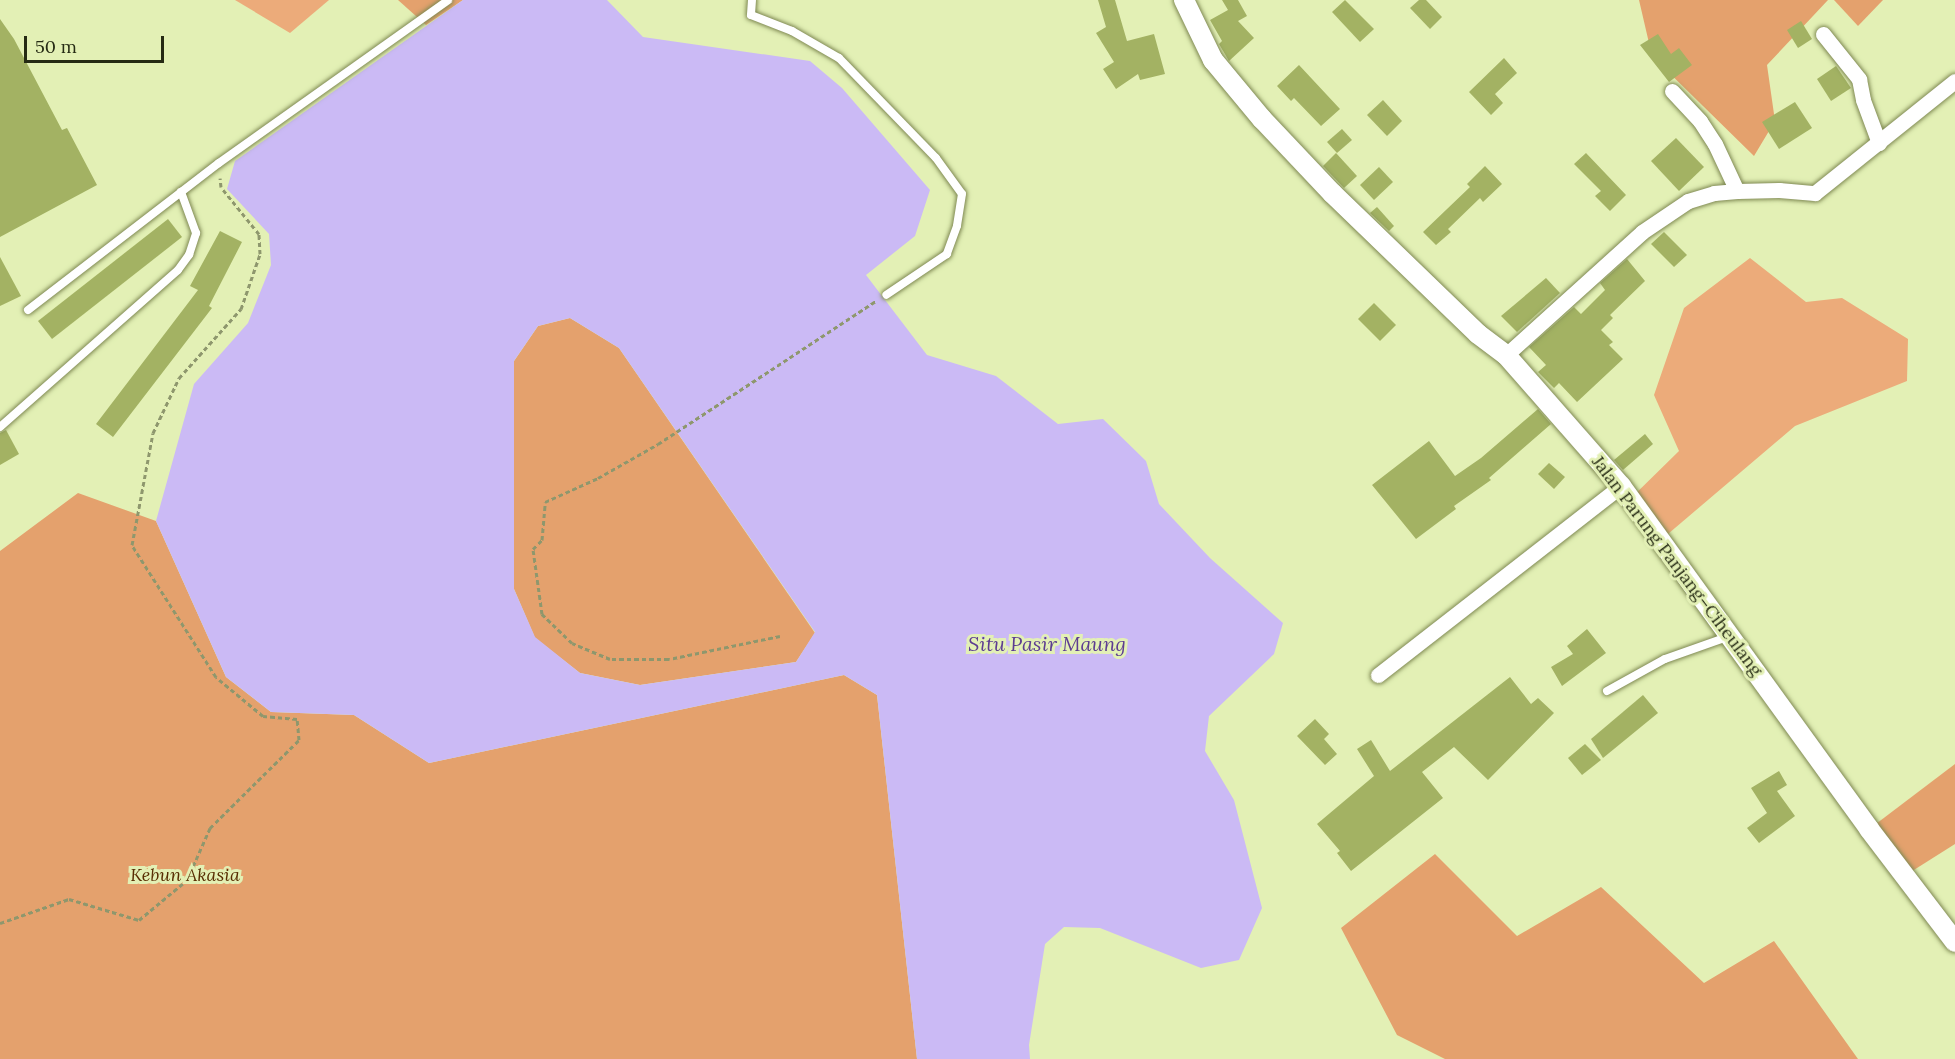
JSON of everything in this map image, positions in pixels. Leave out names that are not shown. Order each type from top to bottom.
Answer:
[{"type":"street","name":"Jalan Parung Panjang–Ciheulang","points":[[1184,0],[1213,60],[1262,119],[1332,194],[1478,334],[1506,355],[1621,486],[1869,829],[1955,942]]},
{"type":"street","points":[[1823,34],[1859,79],[1863,100],[1879,143]]},
{"type":"street","points":[[1506,355],[1642,232],[1688,201],[1714,193],[1737,191],[1779,190],[1815,193],[1955,81]]},
{"type":"street","points":[[1672,91],[1705,129],[1737,191]]},
{"type":"street","points":[[1378,675],[1621,486]]},
{"type":"lane","points":[[28,310],[219,163],[448,0]]},
{"type":"lane","points":[[752,0],[751,15],[792,31],[839,57],[936,158],[962,194],[957,226],[947,254],[886,295]]},
{"type":"lane","points":[[0,427],[178,270],[189,255],[196,233],[182,192]]},
{"type":"lane","points":[[1607,691],[1665,659],[1731,636]]},
{"type":"path","points":[[0,923],[69,899],[139,920],[187,880],[210,828],[299,740],[297,719],[263,716],[216,677],[132,545],[153,433],[179,378],[241,309],[261,254],[259,234],[221,187],[219,163]]},
{"type":"path","points":[[780,636],[669,659],[610,659],[572,643],[542,614],[533,549],[542,540],[545,502],[598,478],[658,444],[886,295]]},
{"type":"shaded area","points":[[235,0],[329,0],[290,33]]},
{"type":"shaded area","points":[[1750,258],[1806,302],[1842,298],[1908,339],[1907,381],[1795,426],[1655,545],[1625,504],[1679,451],[1654,395],[1684,308]]},
{"type":"green space","points":[[398,0],[463,0],[426,25]]},
{"type":"green space","points":[[1639,0],[1828,0],[1767,65],[1775,121],[1754,156],[1652,56]]},
{"type":"green space","points":[[1834,0],[1883,0],[1858,26]]},
{"type":"green space","points":[[570,318],[619,348],[815,633],[796,662],[640,685],[580,673],[535,638],[514,589],[514,361],[538,326]]},
{"type":"green space","name":"Kebun Akasia","points":[[78,493],[156,521],[226,677],[271,712],[354,715],[429,763],[844,675],[877,695],[917,1059],[0,1059],[0,551]]},
{"type":"green space","points":[[1955,764],[1955,844],[1898,880],[1864,833]]},
{"type":"green space","points":[[1435,854],[1517,936],[1601,887],[1704,983],[1774,941],[1858,1059],[1445,1059],[1397,1035],[1341,928]]},
{"type":"water","name":"Situ Pasir Maung","points":[[463,0],[607,0],[643,37],[810,61],[842,88],[930,190],[915,236],[866,275],[927,355],[996,376],[1058,424],[1103,419],[1146,461],[1159,504],[1210,558],[1283,623],[1274,654],[1209,716],[1205,751],[1234,800],[1262,908],[1239,960],[1201,968],[1100,928],[1064,927],[1045,944],[1029,1045],[1030,1059],[917,1059],[877,695],[844,675],[429,763],[354,715],[271,712],[226,677],[156,521],[194,384],[248,323],[271,265],[269,234],[227,189],[235,161]],"holes":[[[570,318],[619,348],[815,632],[796,662],[640,685],[580,673],[535,637],[514,589],[514,361],[538,326]]]},
{"type":"building","points":[[1098,0],[1115,0],[1127,41],[1154,34],[1165,74],[1140,80],[1138,74],[1116,89],[1103,69],[1114,62],[1096,33],[1106,27]]},
{"type":"building","points":[[1222,0],[1238,0],[1247,16],[1238,21],[1254,38],[1229,61],[1219,44],[1222,41],[1210,20],[1228,10]]},
{"type":"building","points":[[1345,0],[1374,29],[1360,42],[1332,12]]},
{"type":"building","points":[[1419,0],[1426,0],[1442,17],[1430,29],[1410,8]]},
{"type":"building","points":[[0,19],[14,39],[62,130],[67,128],[97,185],[0,237]]},
{"type":"building","points":[[1801,21],[1812,39],[1798,48],[1787,30]]},
{"type":"building","points":[[1658,34],[1671,54],[1679,48],[1692,65],[1669,82],[1640,45]]},
{"type":"building","points":[[1504,58],[1517,73],[1495,94],[1503,103],[1491,115],[1469,92]]},
{"type":"building","points":[[1299,65],[1340,109],[1321,126],[1294,98],[1291,101],[1277,86]]},
{"type":"building","points":[[1836,66],[1851,88],[1831,101],[1817,79]]},
{"type":"building","points":[[1383,100],[1402,121],[1387,136],[1367,115]]},
{"type":"building","points":[[1795,102],[1812,128],[1779,149],[1762,122]]},
{"type":"building","points":[[1342,129],[1352,140],[1337,153],[1327,142]]},
{"type":"building","points":[[1676,138],[1704,167],[1679,191],[1651,161]]},
{"type":"building","points":[[1336,153],[1357,176],[1344,188],[1323,166]]},
{"type":"building","points":[[1586,153],[1626,195],[1610,211],[1595,196],[1601,191],[1574,164]]},
{"type":"building","points":[[1485,166],[1502,184],[1483,202],[1480,198],[1448,229],[1451,232],[1436,245],[1423,232],[1470,187],[1467,184]]},
{"type":"building","points":[[1379,167],[1393,182],[1374,200],[1360,185]]},
{"type":"building","points":[[1377,207],[1394,226],[1389,231],[1370,213]]},
{"type":"building","points":[[168,219],[182,237],[52,339],[38,321]]},
{"type":"building","points":[[220,231],[242,242],[209,306],[212,308],[113,437],[96,424],[198,290],[190,286]]},
{"type":"building","points":[[1664,232],[1687,255],[1674,267],[1651,244]]},
{"type":"building","points":[[0,257],[21,296],[0,306]]},
{"type":"building","points":[[1627,259],[1645,281],[1610,315],[1613,318],[1601,330],[1613,342],[1609,345],[1623,359],[1577,402],[1559,383],[1554,388],[1538,372],[1546,365],[1529,347],[1574,307],[1581,314],[1605,290],[1600,283]]},
{"type":"building","points":[[1546,278],[1560,293],[1517,332],[1501,316]]},
{"type":"building","points":[[1374,303],[1396,325],[1380,341],[1358,319]]},
{"type":"building","points":[[1538,409],[1551,424],[1489,478],[1491,480],[1454,506],[1456,509],[1416,539],[1372,485],[1429,441],[1455,476],[1481,458]]},
{"type":"building","points":[[6,430],[19,454],[0,465],[0,433]]},
{"type":"building","points":[[1645,434],[1653,444],[1623,470],[1614,460]]},
{"type":"building","points":[[1549,463],[1565,477],[1554,489],[1538,474]]},
{"type":"building","points":[[1587,629],[1606,653],[1562,686],[1551,667],[1573,654],[1567,646]]},
{"type":"building","points":[[1510,677],[1531,704],[1538,698],[1554,713],[1488,780],[1454,747],[1422,772],[1443,798],[1351,871],[1337,853],[1340,851],[1317,824],[1374,776],[1357,749],[1371,740],[1390,771]]},
{"type":"building","points":[[1643,695],[1658,713],[1603,758],[1591,739]]},
{"type":"building","points":[[1315,719],[1329,734],[1324,739],[1337,754],[1325,765],[1297,736]]},
{"type":"building","points":[[1585,744],[1601,760],[1582,775],[1568,758]]},
{"type":"building","points":[[1779,771],[1787,785],[1777,791],[1795,816],[1759,843],[1747,828],[1767,813],[1751,788]]}]
